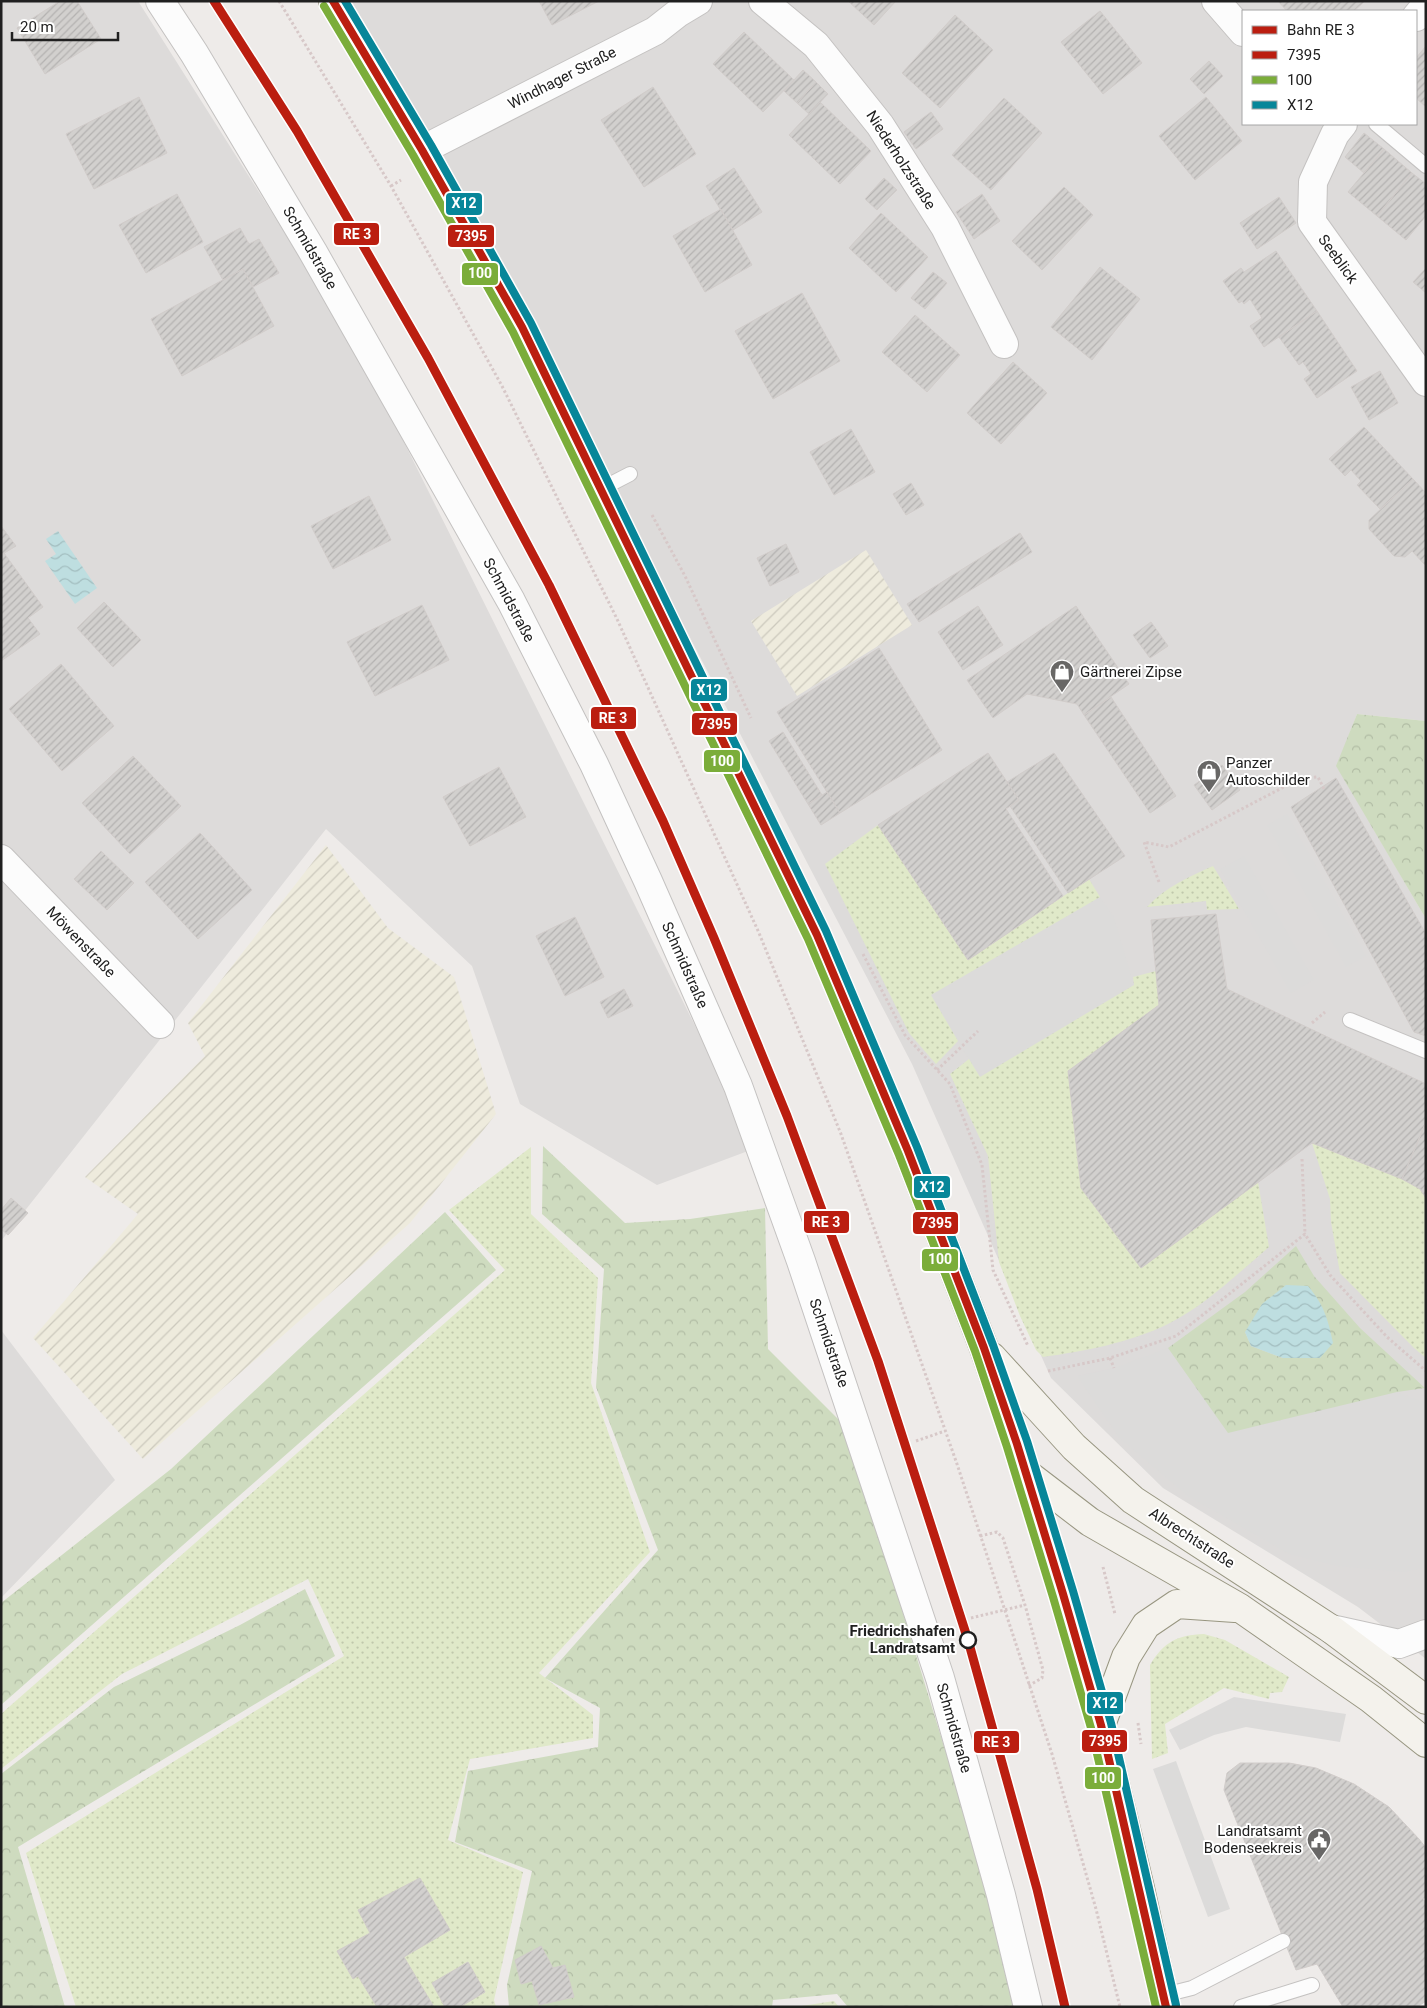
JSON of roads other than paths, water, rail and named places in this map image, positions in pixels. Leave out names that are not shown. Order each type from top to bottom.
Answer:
[{"type":"main road","points":[[333,1],[422,150],[522,327],[817,935],[908,1151],[984,1348],[1026,1474],[1100,1725],[1140,1888],[1165,2001]]},
{"type":"main road","name":"Albrechtstraße","points":[[984,1348],[1074,1447],[1133,1500],[1331,1629],[1426,1700]]},
{"type":"main road","points":[[1026,1474],[1090,1522],[1240,1608],[1371,1699],[1421,1728]]},
{"type":"main road","points":[[1100,1725],[1126,1657],[1146,1625],[1177,1604],[1240,1608]]},
{"type":"street","name":"Schmidstraße","points":[[160,1],[194,53],[313,252],[511,601],[602,782],[648,881],[738,1086],[801,1260],[940,1678],[1001,1895],[1028,2007]]},
{"type":"street","name":"Niederholzstraße","points":[[763,1],[816,45],[880,125],[945,227],[1004,344]]},
{"type":"street","points":[[1216,1],[1242,31]]},
{"type":"street","name":"Windhager Straße","points":[[422,150],[655,31],[682,5]]},
{"type":"street","points":[[1417,16],[1426,6]]},
{"type":"street","name":"Seeblick","points":[[1334,127],[1313,182],[1312,222],[1426,382]]},
{"type":"street","name":"Möwenstraße","points":[[1,859],[160,1024]]},
{"type":"street","points":[[1331,1629],[1399,1644],[1426,1634]]},
{"type":"lane","points":[[1377,125],[1426,166]]},
{"type":"lane","points":[[601,488],[630,474]]},
{"type":"lane","points":[[1350,1020],[1426,1051]]},
{"type":"lane","points":[[1165,2001],[1283,1942]]},
{"type":"lane","points":[[1241,2007],[1312,1985]]},
{"type":"water","points":[[58,531],[97,588],[75,604],[45,561],[56,554],[46,539]]},
{"type":"water","points":[[1286,1285],[1308,1286],[1322,1306],[1333,1343],[1320,1358],[1283,1358],[1251,1346],[1245,1332],[1262,1304]]},
{"type":"place","name":"Gärtnerei Zipse","points":[[1062,693]]},
{"type":"place","name":"Panzer Autoschilder","points":[[1209,793]]},
{"type":"place","name":"Friedrichshafen Landratsamt","points":[[968,1640]]},
{"type":"place","name":"Landratsamt Bodenseekreis","points":[[1319,1861]]}]
